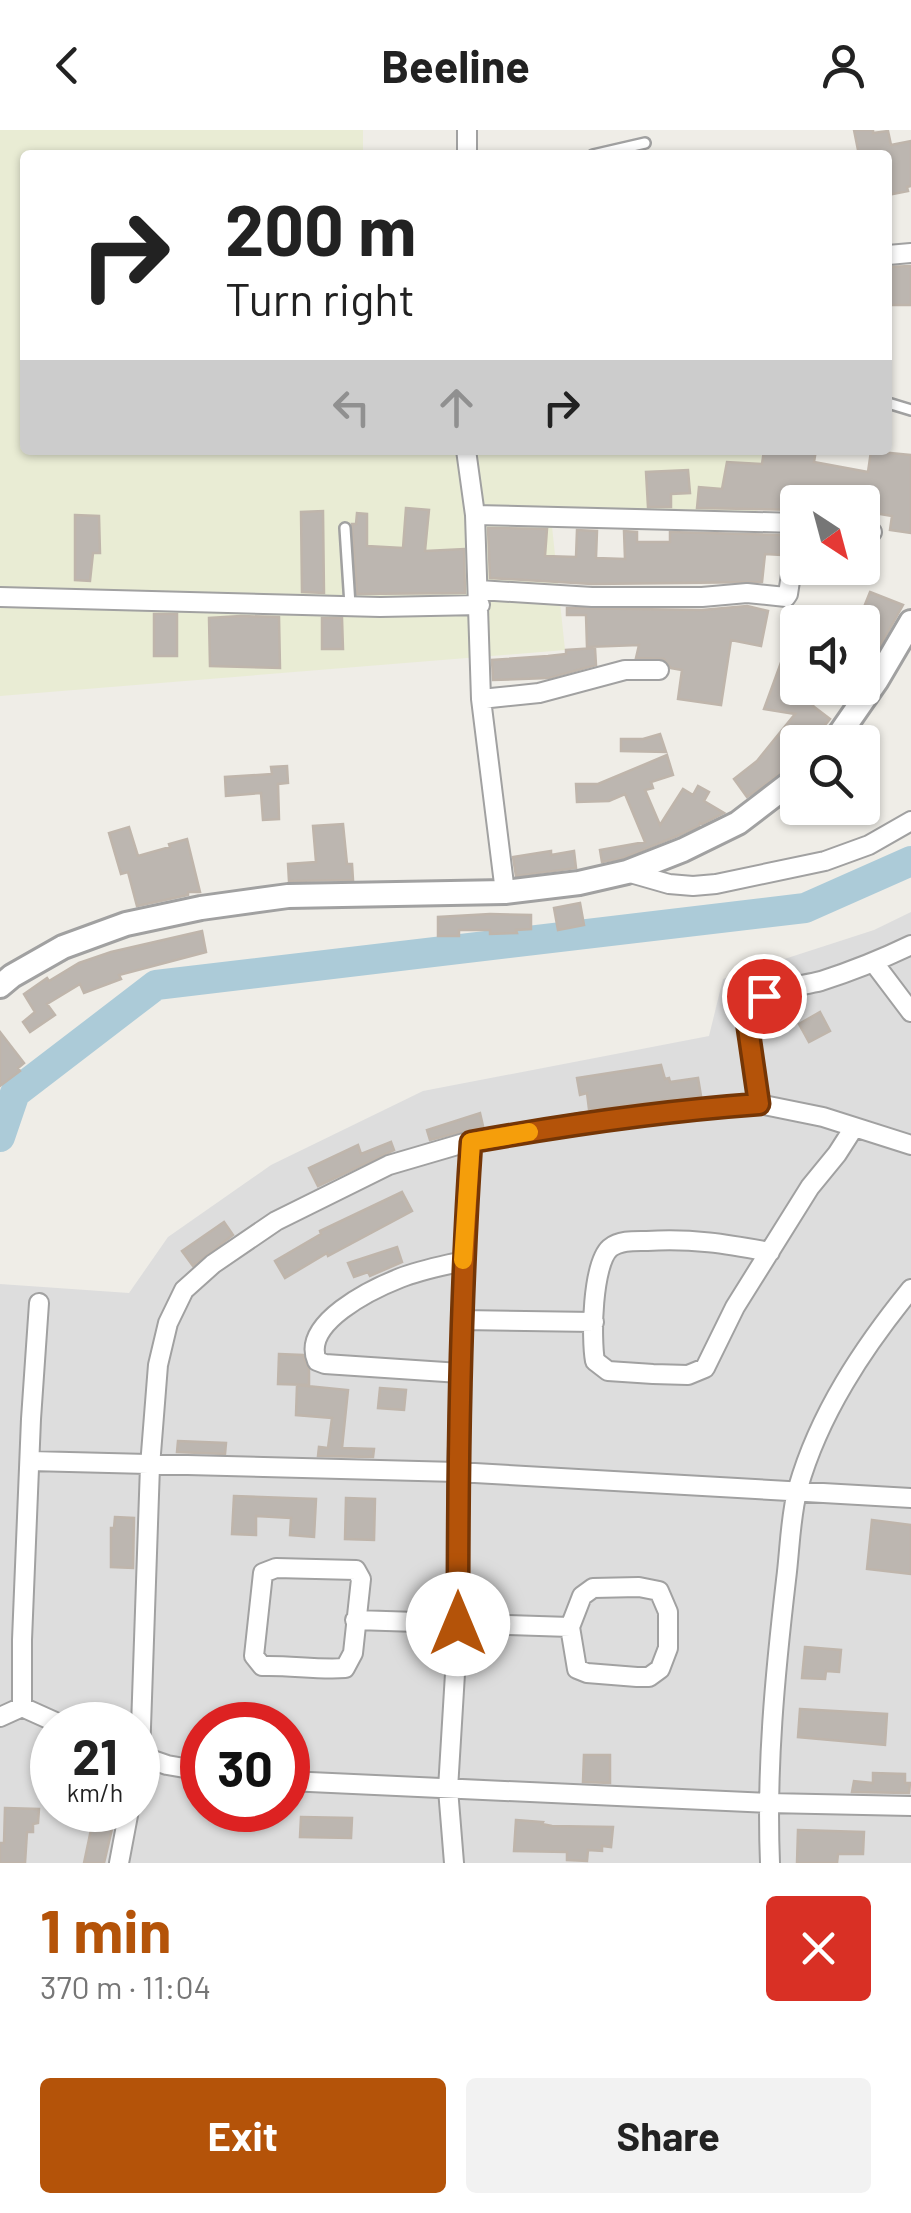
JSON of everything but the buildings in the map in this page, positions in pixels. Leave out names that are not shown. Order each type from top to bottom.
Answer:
[{"type":"street","points":[[467,455],[475,515],[482,700],[504,892]]},
{"type":"street","points":[[475,515],[780,525]]},
{"type":"street","points":[[0,597],[350,606],[480,597],[786,597],[789,585]]},
{"type":"street","points":[[846,725],[911,622]]},
{"type":"street","points":[[482,700],[540,693],[625,670],[658,670]]},
{"type":"street","points":[[0,986],[63,946],[126,924],[201,908],[288,896],[504,892],[579,883],[626,872],[684,850],[738,822],[780,790]]},
{"type":"street","points":[[626,872],[670,884],[716,884],[825,861],[869,845],[911,821]]},
{"type":"street","points":[[759,1104],[747,1021],[752,1008],[764,996],[874,963],[911,944]]},
{"type":"street","points":[[874,963],[911,1012]]},
{"type":"street","points":[[140,1702],[158,1365],[168,1323],[184,1290],[213,1264],[276,1221],[389,1166],[471,1142],[598,1121],[759,1104],[823,1118],[911,1145]]},
{"type":"street","points":[[770,1252],[684,1239],[623,1242],[609,1249],[600,1264],[592,1346],[595,1362],[608,1371],[688,1375],[704,1368],[736,1307],[770,1252],[810,1187],[853,1129]]},
{"type":"street","points":[[454,1863],[448,1788],[458,1624],[457,1472],[471,1142]]},
{"type":"street","points":[[460,1372],[325,1364],[317,1362],[313,1351],[320,1329],[340,1310],[402,1277],[463,1261]]},
{"type":"street","points":[[770,1863],[768,1803],[775,1668],[797,1491],[836,1399],[879,1329],[911,1289]]},
{"type":"street","points":[[22,1708],[39,1303]]},
{"type":"street","points":[[463,1320],[594,1322]]},
{"type":"street","points":[[30,1461],[457,1472],[911,1498]]},
{"type":"street","points":[[276,1568],[356,1570],[361,1578],[355,1620],[353,1653],[344,1668],[262,1666],[254,1656],[263,1573],[276,1568]]},
{"type":"street","points":[[638,1587],[658,1591],[668,1612],[668,1648],[660,1670],[649,1677],[586,1672],[577,1669],[570,1627],[582,1596],[593,1588],[638,1587]]},
{"type":"street","points":[[355,1620],[570,1627]]},
{"type":"street","points":[[0,1717],[22,1708],[30,1711]]},
{"type":"street","points":[[310,1782],[911,1806]]},
{"type":"street","points":[[119,1863],[125,1832]]},
{"type":"lane","points":[[615,150],[645,143]]},
{"type":"lane","points":[[345,528],[350,606]]},
{"type":"shaded area","points":[[911,912],[911,1863],[0,1863],[0,1284],[129,1293],[168,1237],[271,1165],[423,1091],[709,1036],[723,979],[874,930]]},
{"type":"green space","points":[[0,130],[363,130],[363,150],[20,150],[20,455],[762,455],[757,518],[551,517],[565,650],[0,696]]},
{"type":"waterway","points":[[0,1137],[15,1093],[156,985],[805,908],[911,861]]},
{"type":"slow traffic","points":[[463,1260],[471,1142],[529,1132]]},
{"type":"route","points":[[458,1624],[457,1472],[471,1142],[579,1123],[759,1104],[747,1021],[752,1008],[764,996]]}]
